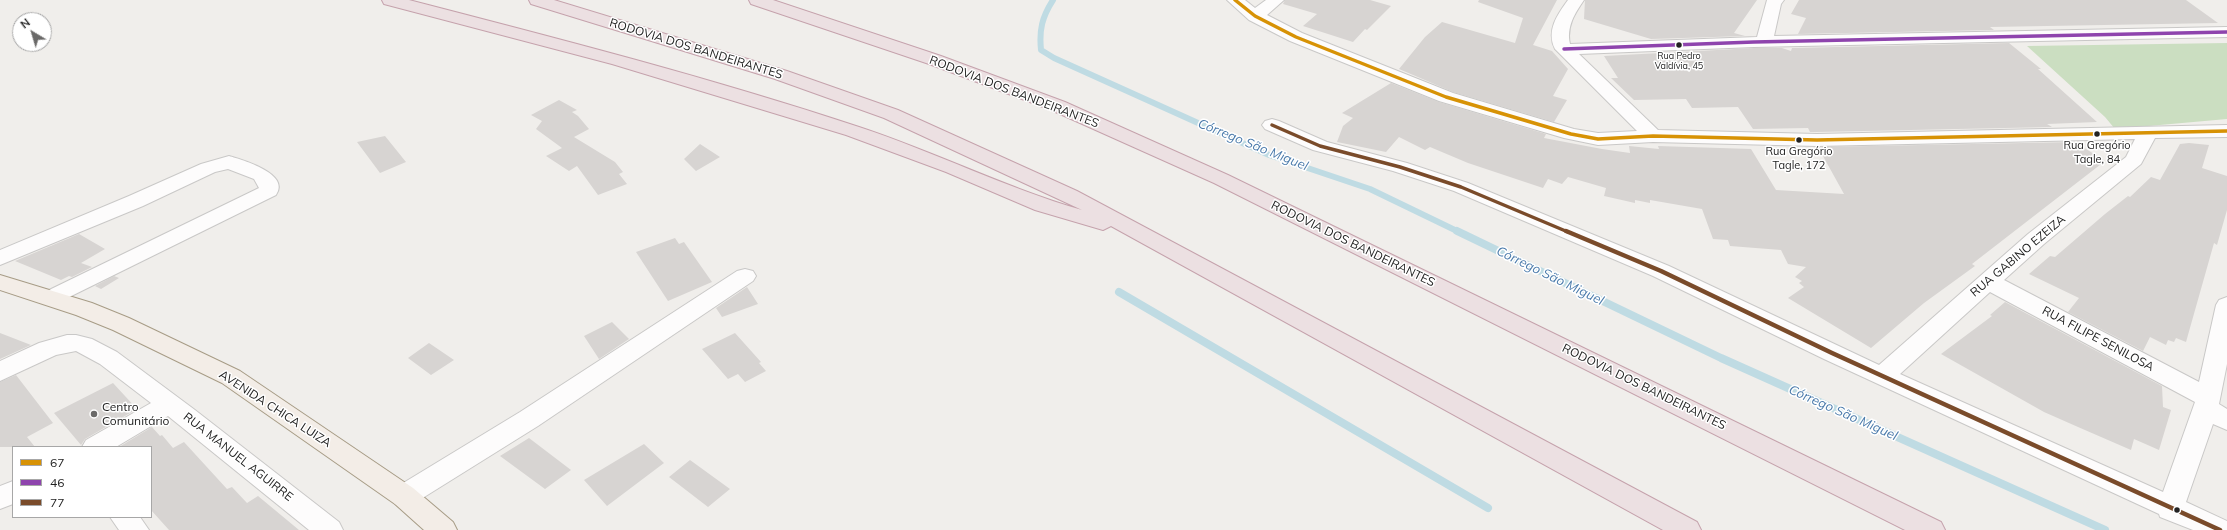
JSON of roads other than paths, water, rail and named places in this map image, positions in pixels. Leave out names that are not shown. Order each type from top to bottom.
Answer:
[{"type":"highway","points":[[390,0],[648,68],[853,131],[953,168],[1042,205],[1144,234]]},
{"type":"highway","name":"RODOVIA DOS BANDEIRANTES","points":[[537,0],[781,75],[891,114],[1070,195],[1687,530]]},
{"type":"highway","name":"RODOVIA DOS BANDEIRANTES","points":[[757,0],[772,3],[1058,106],[1221,179],[1931,530]]},
{"type":"main road","name":"AVENIDA CHICA LUIZA","points":[[1,284],[51,298],[121,324],[231,377],[404,496],[443,530]]},
{"type":"street","points":[[1235,0],[1255,16],[1296,37],[1446,97],[1480,109],[1571,134],[1598,139],[1653,136],[1817,140],[2147,134],[2227,131]]},
{"type":"street","points":[[1255,16],[1276,0]]},
{"type":"street","points":[[1576,0],[1568,12],[1560,31],[1559,41],[1564,49],[1653,136]]},
{"type":"street","points":[[1764,42],[1773,4],[1776,0]]},
{"type":"street","points":[[1564,49],[1764,42],[2227,32]]},
{"type":"street","points":[[1272,125],[1320,146],[1400,167],[1461,187],[1661,271],[2170,509],[2220,530]]},
{"type":"street","name":"RUA GABINO EZEIZA","points":[[1883,375],[1988,281],[2134,160],[2147,134]]},
{"type":"street","points":[[0,258],[136,201],[208,168],[229,162],[261,175],[269,185],[269,191],[51,298]]},
{"type":"street","points":[[404,496],[529,418],[745,276]]},
{"type":"street","name":"RUA FILIPE SENILOSA","points":[[1988,281],[2206,402],[2227,421]]},
{"type":"street","points":[[2170,509],[2206,402],[2227,305]]},
{"type":"street","name":"RUA MANUEL AGUIRRE","points":[[9,367],[63,344],[77,343],[100,353],[170,404],[329,530]]},
{"type":"street","points":[[97,446],[170,404]]},
{"type":"street","points":[[0,498],[12,492]]},
{"type":"street","points":[[125,518],[135,530]]},
{"type":"waterway","name":"Córrego São Miguel","points":[[1053,0],[1046,12],[1042,24],[1040,43],[1041,50],[1054,58],[1269,155],[1370,189],[1459,232]]},
{"type":"waterway","name":"Córrego São Miguel","points":[[1457,231],[1721,358],[2105,530]]},
{"type":"waterway","points":[[1119,292],[1488,508]]},
{"type":"place","name":"Rua Pedro Valdívia, 45","points":[[1679,45]]},
{"type":"place","name":"Rua Gregório Tagle, 84","points":[[2097,134]]},
{"type":"place","name":"Rua Gregório Tagle, 172","points":[[1799,140]]},
{"type":"place","name":"Centro Comunitário","points":[[94,414]]}]
